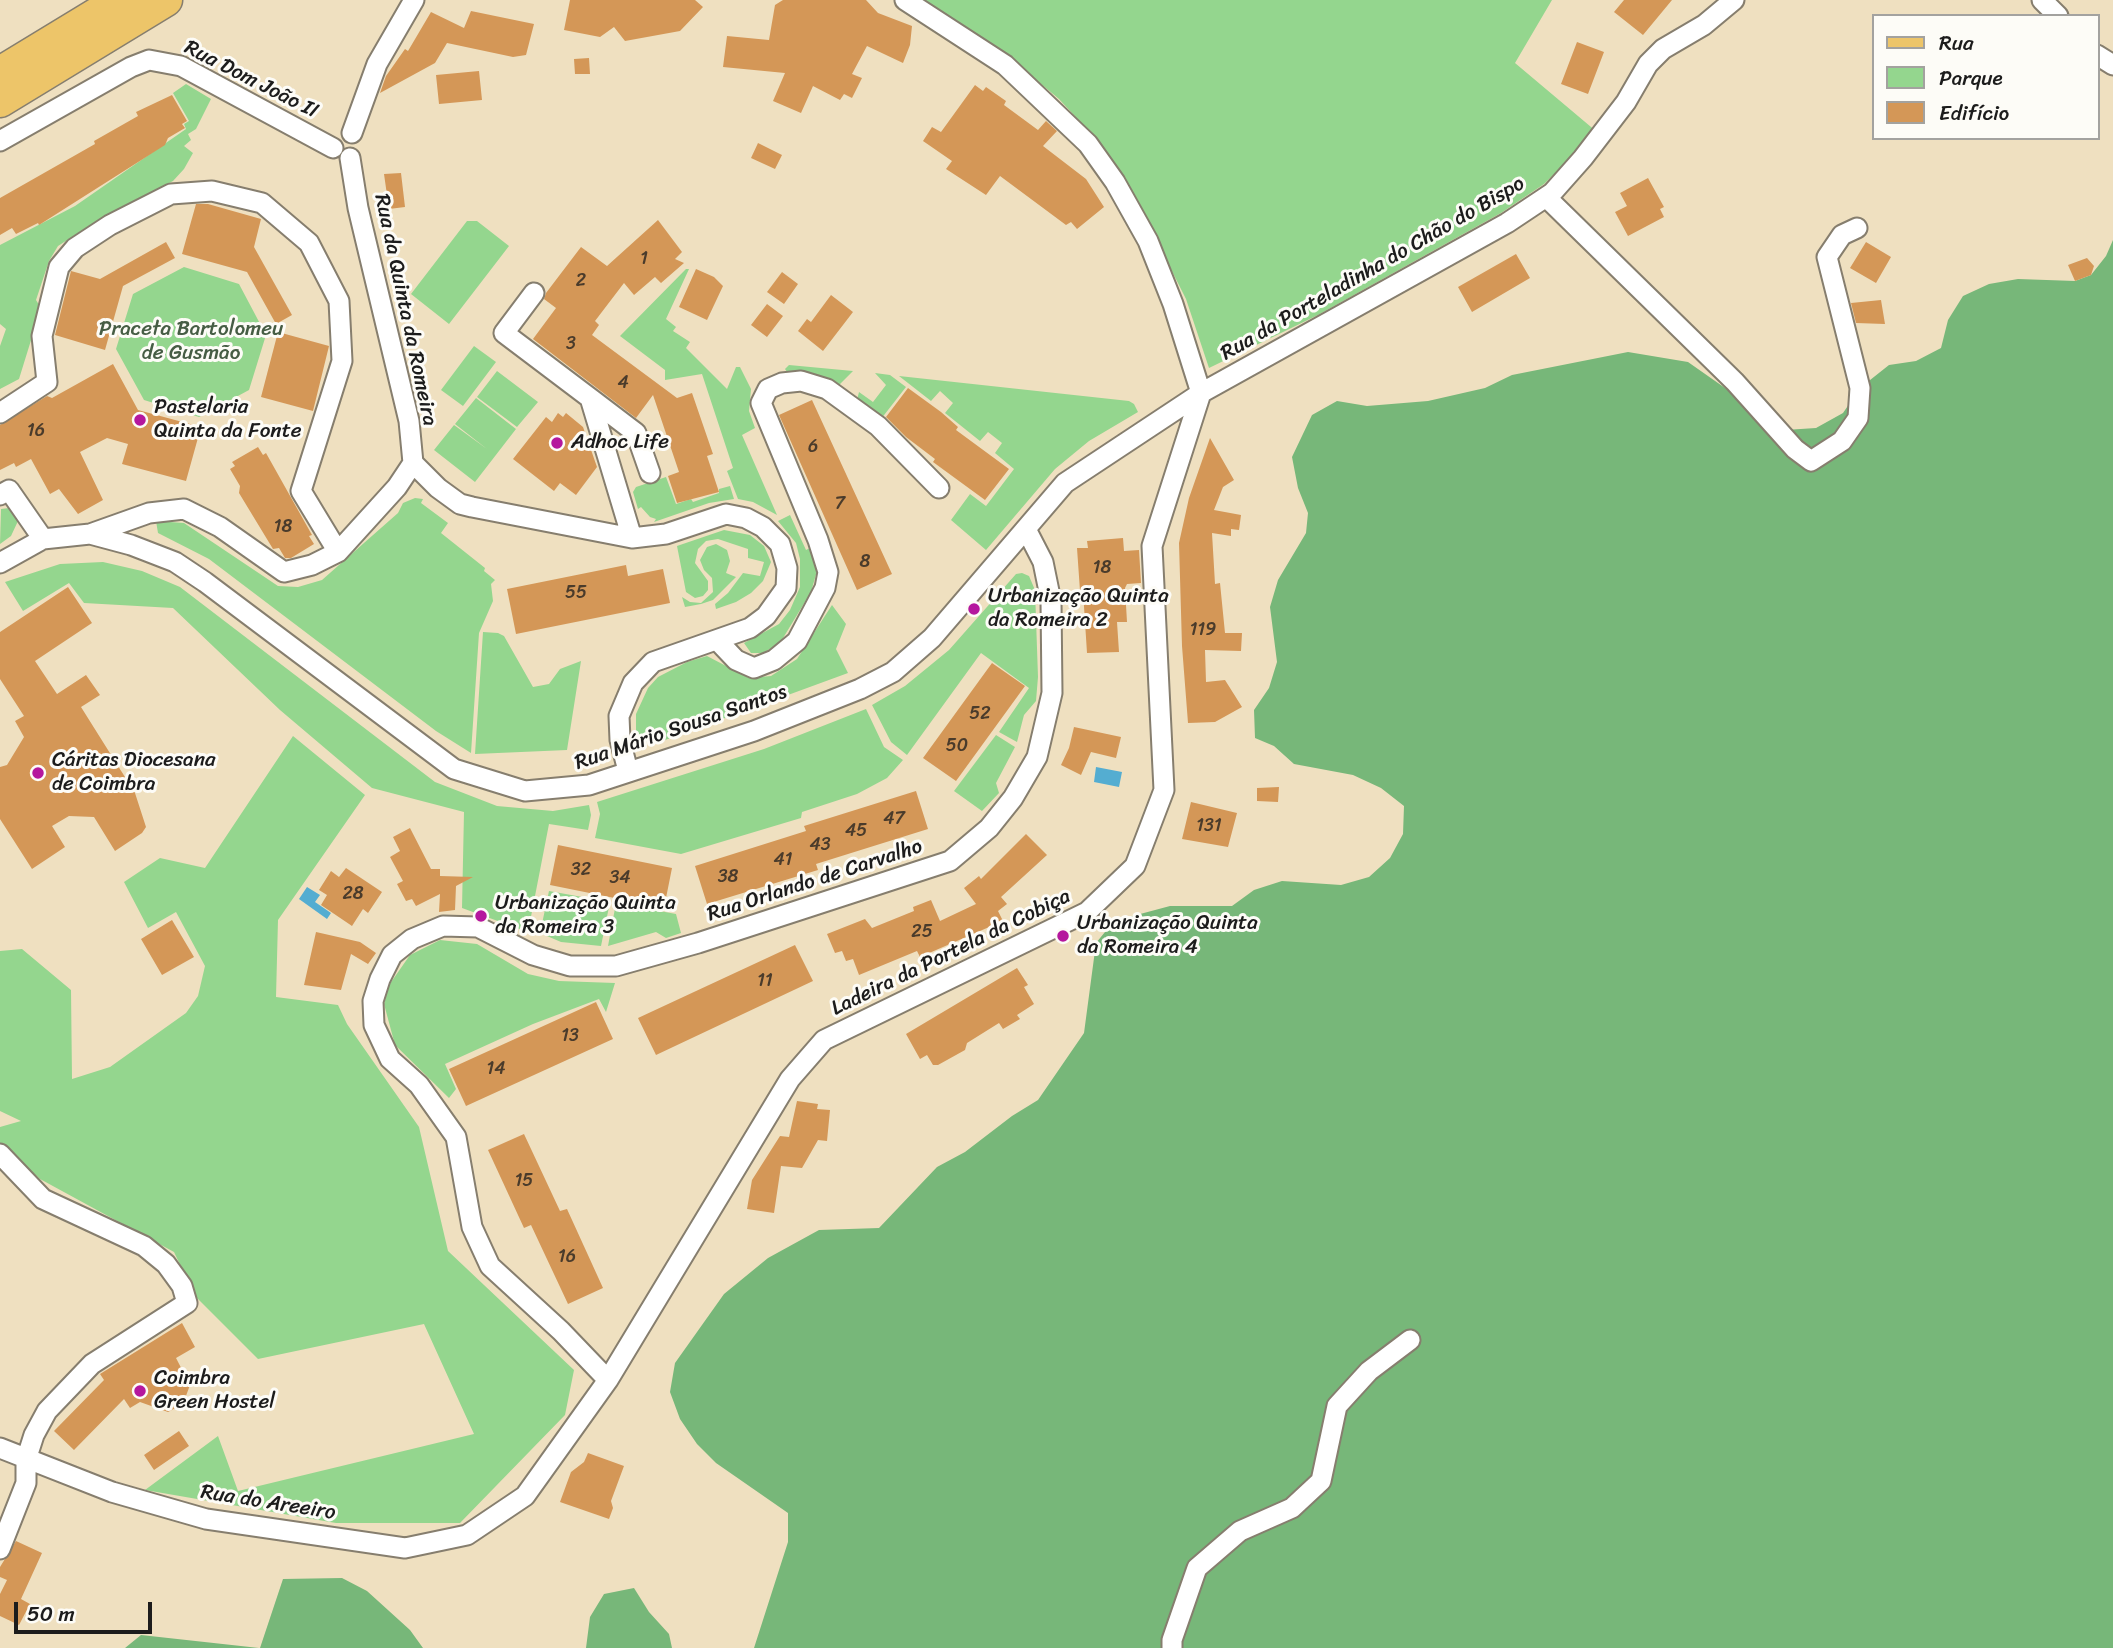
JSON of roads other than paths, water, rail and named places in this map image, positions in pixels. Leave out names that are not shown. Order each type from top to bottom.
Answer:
[{"type":"main road","points":[[0,73],[120,0]]},
{"type":"main road","points":[[0,101],[166,0]]},
{"type":"street","points":[[350,158],[359,148],[358,139],[352,133],[377,64],[414,0]]},
{"type":"street","points":[[905,0],[1005,65],[1088,144],[1115,181],[1148,241],[1173,304],[1201,393]]},
{"type":"street","name":"Rua da Porteladinha do Chão do Bispo","points":[[1201,393],[1497,229],[1546,197],[1583,158],[1626,102],[1648,64],[1663,49],[1704,25],[1734,0]]},
{"type":"street","points":[[2042,0],[2056,14]]},
{"type":"street","name":"Rua Dom João II","points":[[0,141],[131,67],[149,60],[181,66],[332,148],[337,155],[350,158]]},
{"type":"street","name":"Rua Dom João II","points":[[332,148],[336,136],[343,132],[352,133]]},
{"type":"street","name":"Rua da Quinta da Romeira","points":[[350,158],[358,208],[409,421],[413,463]]},
{"type":"street","points":[[0,413],[47,382],[42,335],[59,267],[75,248],[110,225],[171,194],[212,191],[262,203],[309,243],[339,301],[342,361],[301,491],[338,552]]},
{"type":"street","points":[[1546,197],[1735,382],[1795,449],[1811,461],[1842,441],[1858,418],[1860,388],[1827,257],[1842,235],[1857,228]]},
{"type":"street","points":[[534,293],[504,333],[636,433],[650,472]]},
{"type":"street","points":[[717,640],[736,660],[754,668],[774,660],[797,640],[825,588],[828,572],[818,540],[761,403],[768,389],[782,383],[801,381],[827,389],[878,426],[939,488]]},
{"type":"street","name":"Rua Mário Sousa Santos","points":[[90,534],[131,545],[175,562],[454,769],[525,791],[579,788],[754,731],[860,689],[893,672],[932,638],[1065,483],[1201,393]]},
{"type":"street","name":"Ladeira da Portela da Cobiça","points":[[525,1496],[608,1380],[790,1079],[824,1040],[1087,912],[1135,866],[1164,790],[1152,546],[1201,393]]},
{"type":"street","points":[[590,398],[632,538]]},
{"type":"street","points":[[0,563],[43,540],[90,534],[149,513],[184,509],[220,527],[284,572],[312,565],[338,552],[397,487],[413,463],[438,488],[460,504],[593,533],[632,538],[666,534],[726,514],[746,518],[763,527],[780,544],[787,568],[786,588],[777,602],[750,628],[653,662],[633,683],[619,716],[620,740],[628,771]]},
{"type":"street","points":[[0,495],[9,489],[43,540]]},
{"type":"street","name":"Rua Orlando de Carvalho","points":[[608,1380],[561,1331],[490,1266],[472,1227],[456,1137],[419,1086],[390,1059],[374,1025],[373,1001],[380,979],[392,955],[412,939],[443,926],[478,927],[533,955],[570,966],[616,966],[698,943],[950,861],[989,828],[1013,798],[1037,757],[1052,693],[1051,601],[1042,562],[1026,529]]},
{"type":"street","points":[[0,1154],[43,1199],[152,1252],[174,1275],[187,1303],[92,1364],[47,1410],[34,1435],[26,1460],[26,1483],[0,1549]]},
{"type":"street","points":[[1172,1648],[1172,1640],[1197,1568],[1240,1531],[1292,1507],[1321,1481],[1337,1406],[1369,1371],[1410,1340]]},
{"type":"street","name":"Rua do Areeiro","points":[[0,1448],[112,1492],[206,1519],[405,1548],[467,1535],[525,1496]]},
{"type":"water","points":[[1096,767],[1122,772],[1119,787],[1094,782]]},
{"type":"water","points":[[307,887],[320,895],[315,902],[331,913],[327,919],[299,899]]},
{"type":"place","name":"Pastelaria Quinta da Fonte","points":[[140,420]]},
{"type":"place","name":"Adhoc Life","points":[[557,443]]},
{"type":"place","name":"Urbanização Quinta da Romeira 2","points":[[974,609]]},
{"type":"place","name":"Cáritas Diocesana de Coimbra","points":[[38,773]]},
{"type":"place","name":"Urbanização Quinta da Romeira 3","points":[[481,916]]},
{"type":"place","name":"Urbanização Quinta da Romeira 4","points":[[1063,936]]},
{"type":"place","name":"Coimbra Green Hostel","points":[[140,1391]]},
{"type":"park label","name":"Praceta Bartolomeu de Gusmão","points":[[191,342]]}]
